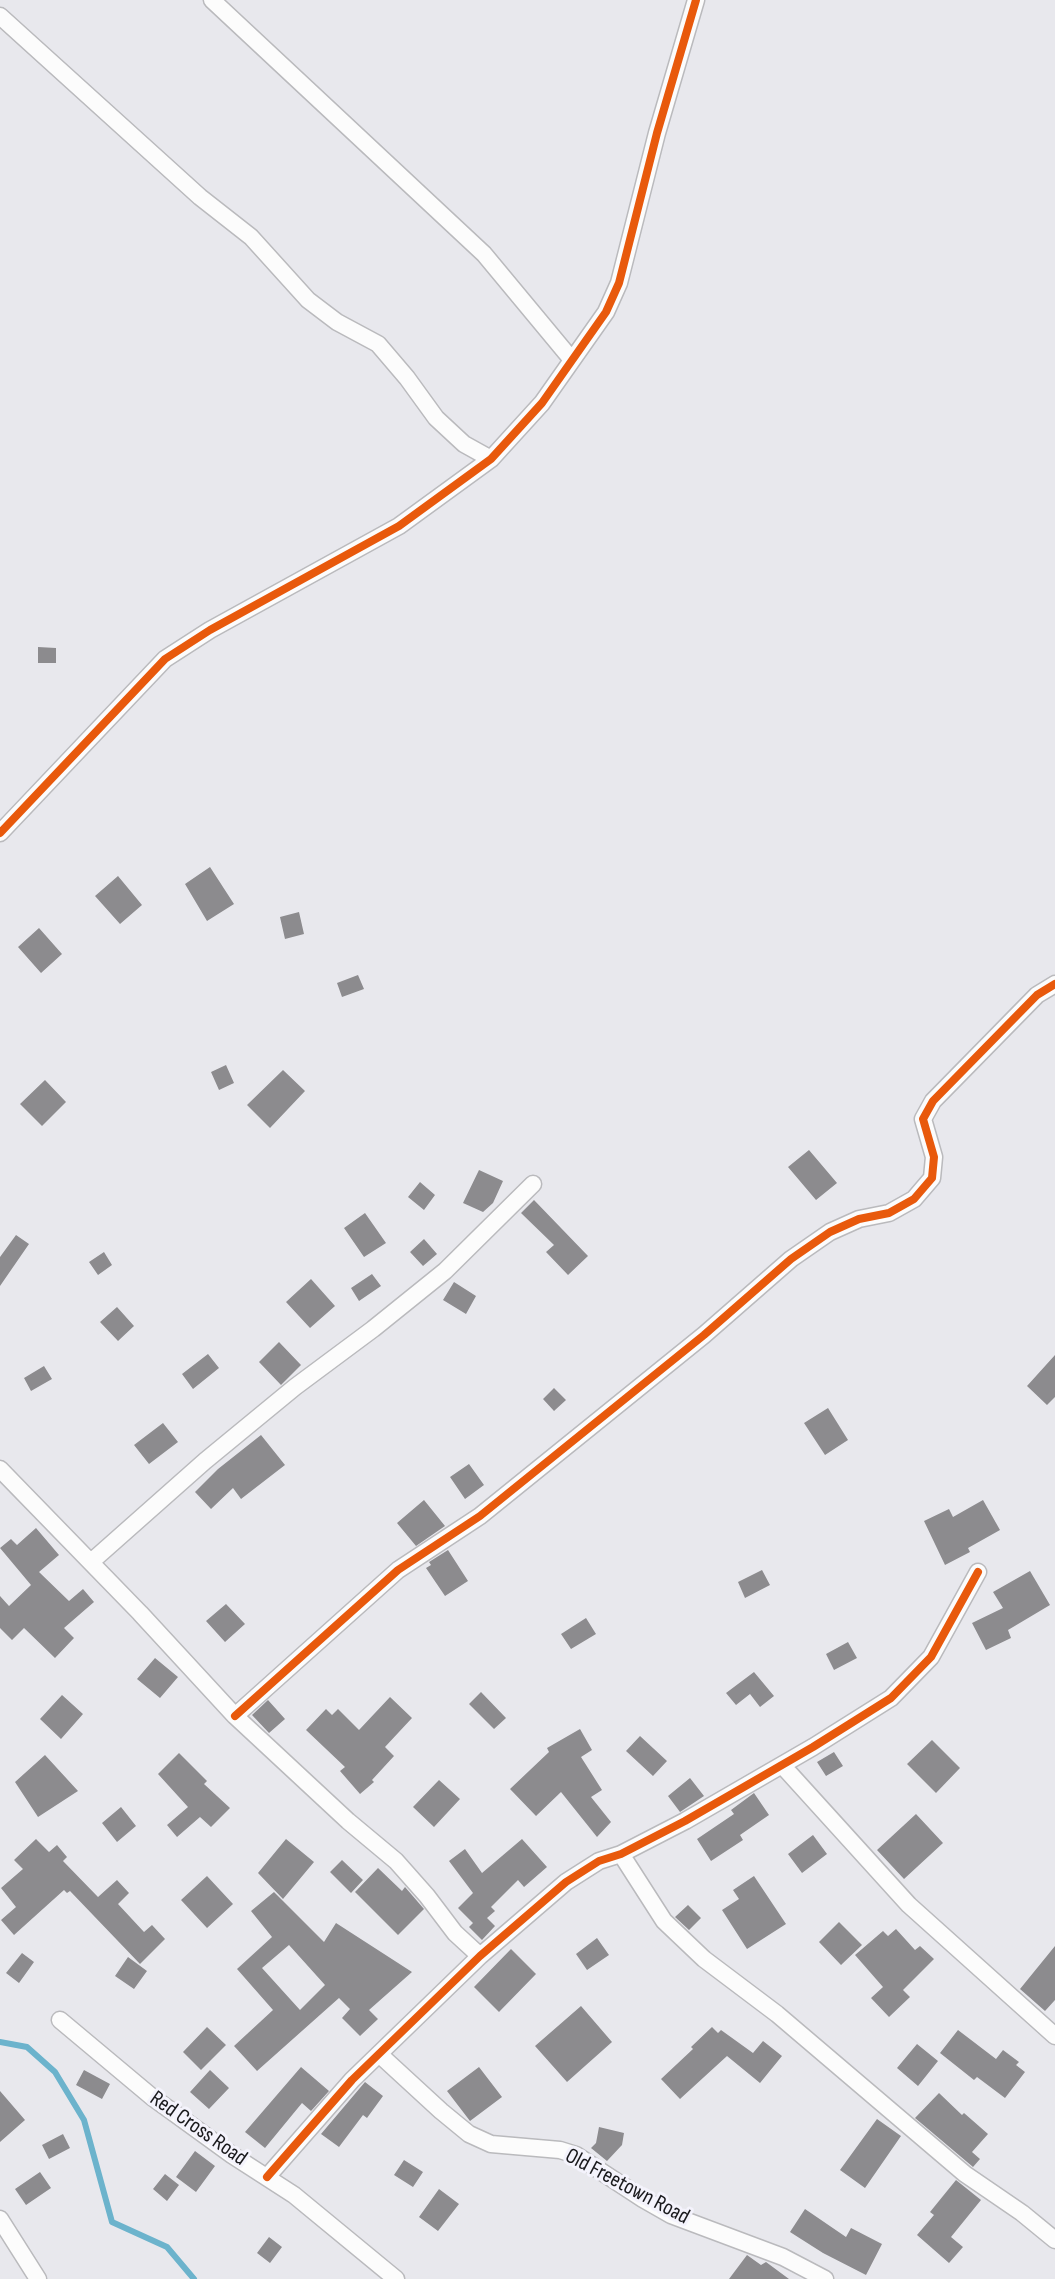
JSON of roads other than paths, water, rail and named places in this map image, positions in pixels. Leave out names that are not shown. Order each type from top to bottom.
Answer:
[{"type":"street","points":[[212,0],[484,254],[572,360]]},
{"type":"street","points":[[0,833],[165,659],[210,630],[399,526],[491,459],[542,404],[606,312],[619,283],[657,133],[696,0]]},
{"type":"street","points":[[0,16],[200,197],[251,237],[308,300],[338,322],[378,344],[407,378],[436,418],[464,444],[491,459]]},
{"type":"street","points":[[235,1716],[398,1570],[480,1516],[704,1335],[790,1259],[830,1232],[860,1219],[889,1213],[914,1199],[932,1178],[933,1157],[924,1119],[933,1101],[1036,995],[1055,984]]},
{"type":"street","points":[[91,1562],[250,1424],[445,1271],[533,1184]]},
{"type":"street","points":[[0,1469],[91,1562],[235,1716],[341,1814],[396,1861],[455,1933],[480,1956]]},
{"type":"street","points":[[267,2176],[352,2080],[480,1956],[573,1876],[599,1861],[621,1854],[685,1821],[891,1698],[931,1657],[978,1572]]},
{"type":"street","points":[[782,1765],[909,1905],[1055,2036]]},
{"type":"street","points":[[621,1854],[664,1921],[704,1959],[777,2014],[965,2175],[1022,2213],[1055,2240]]},
{"type":"street","name":"Red Cross Road","points":[[60,2020],[152,2097],[232,2155],[294,2195],[396,2279]]},
{"type":"street","name":"Old Freetown Road","points":[[379,2054],[469,2134],[491,2144],[560,2150],[576,2155],[671,2215],[783,2257],[825,2279]]},
{"type":"street","points":[[0,2219],[38,2279]]},
{"type":"waterway","points":[[0,2042],[27,2047],[55,2072],[84,2120],[112,2222],[167,2247],[194,2279]]}]
